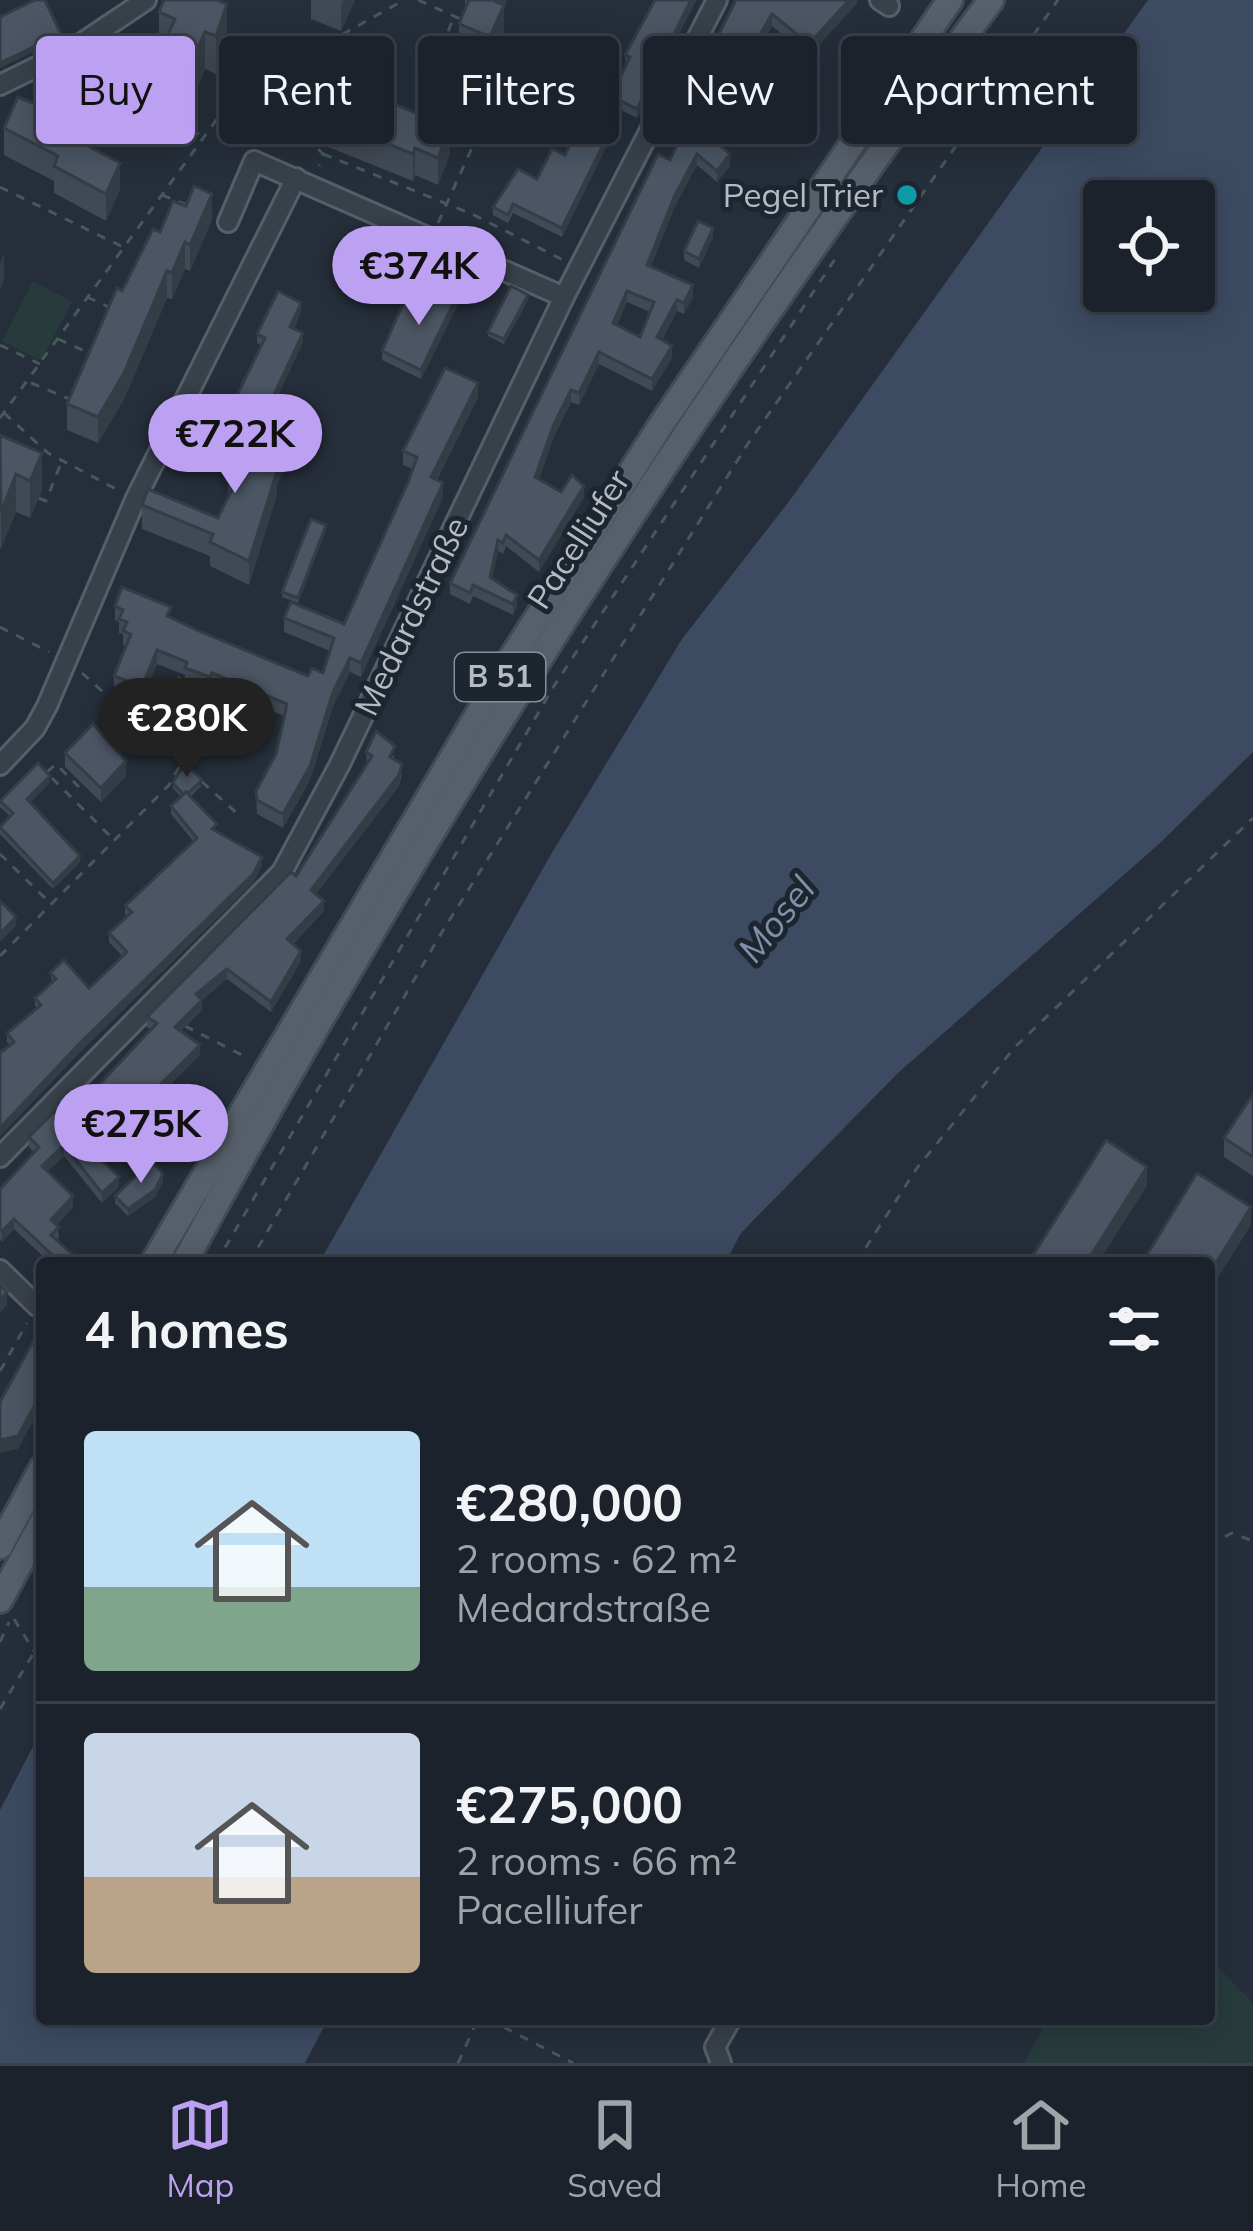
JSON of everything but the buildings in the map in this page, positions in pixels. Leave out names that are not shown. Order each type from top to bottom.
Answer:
[{"type":"main road","name":"Pacelliufer","points":[[156,1257],[265,1068],[599,522],[950,0]]},
{"type":"main road","name":"Pacelliufer","points":[[187,1257],[280,1086],[530,673],[693,423],[992,0]]},
{"type":"main road","points":[[0,1546],[36,1479]]},
{"type":"main road","points":[[6,1608],[36,1537]]},
{"type":"street","points":[[92,36],[146,0]]},
{"type":"street","name":"Medardstraße","points":[[0,1157],[282,872],[350,745],[564,297],[717,0]]},
{"type":"street","points":[[0,85],[36,67]]},
{"type":"street","points":[[228,222],[254,161],[564,297]]},
{"type":"street","points":[[0,765],[35,728],[69,662],[136,498],[304,181]]},
{"type":"street","points":[[0,1270],[36,1305]]},
{"type":"street","points":[[722,2063],[715,2047],[728,2025]]},
{"type":"path","points":[[340,36],[404,0]]},
{"type":"path","points":[[418,0],[471,22]]},
{"type":"path","points":[[252,1257],[442,932],[749,442],[1058,0]]},
{"type":"path","points":[[445,205],[489,110],[445,40],[454,16]]},
{"type":"path","points":[[105,483],[61,461],[2,415],[201,134],[219,117]]},
{"type":"path","points":[[195,131],[201,134]]},
{"type":"path","points":[[311,144],[323,154],[579,268]]},
{"type":"path","points":[[304,181],[323,154]]},
{"type":"path","points":[[0,187],[122,247]]},
{"type":"path","points":[[160,194],[194,208]]},
{"type":"path","points":[[127,240],[144,248]]},
{"type":"path","points":[[219,1257],[554,686],[844,243]]},
{"type":"path","points":[[87,297],[124,314]]},
{"type":"path","points":[[58,339],[104,359]]},
{"type":"path","points":[[0,345],[40,364]]},
{"type":"path","points":[[28,381],[84,406]]},
{"type":"path","points":[[39,498],[46,501],[61,461]]},
{"type":"path","points":[[0,627],[69,662],[241,817]]},
{"type":"path","points":[[155,736],[181,673]]},
{"type":"path","points":[[0,956],[170,785],[183,760]]},
{"type":"path","points":[[79,787],[56,764],[46,773],[114,840]]},
{"type":"path","points":[[860,1257],[917,1168],[1015,1047],[1253,818]]},
{"type":"path","points":[[0,854],[51,904]]},
{"type":"path","points":[[179,1023],[265,1068]]},
{"type":"path","points":[[0,1372],[36,1308]]},
{"type":"path","points":[[1215,1542],[1232,1533],[1253,1541]]},
{"type":"path","points":[[0,1709],[35,1653],[6,1608]]},
{"type":"path","points":[[458,2063],[475,2025]]},
{"type":"path","points":[[500,2025],[573,2063]]},
{"type":"shaded area","points":[[33,281],[72,302],[41,361],[2,341]]},
{"type":"shaded area","points":[[1215,1964],[1253,2003],[1253,2063],[1024,2063],[1045,2025],[1215,2025]]},
{"type":"water","name":"Mosel","points":[[1148,0],[1253,0],[1253,752],[1159,844],[898,1073],[741,1233],[728,1257],[322,1257],[550,856],[682,639],[790,500],[1045,144],[1137,144],[1137,36],[1122,36]]},
{"type":"water","points":[[36,1741],[36,2025],[325,2025],[305,2063],[0,2063],[0,1810]]},
{"type":"place","name":"Pegel Trier","points":[[907,195]]}]
